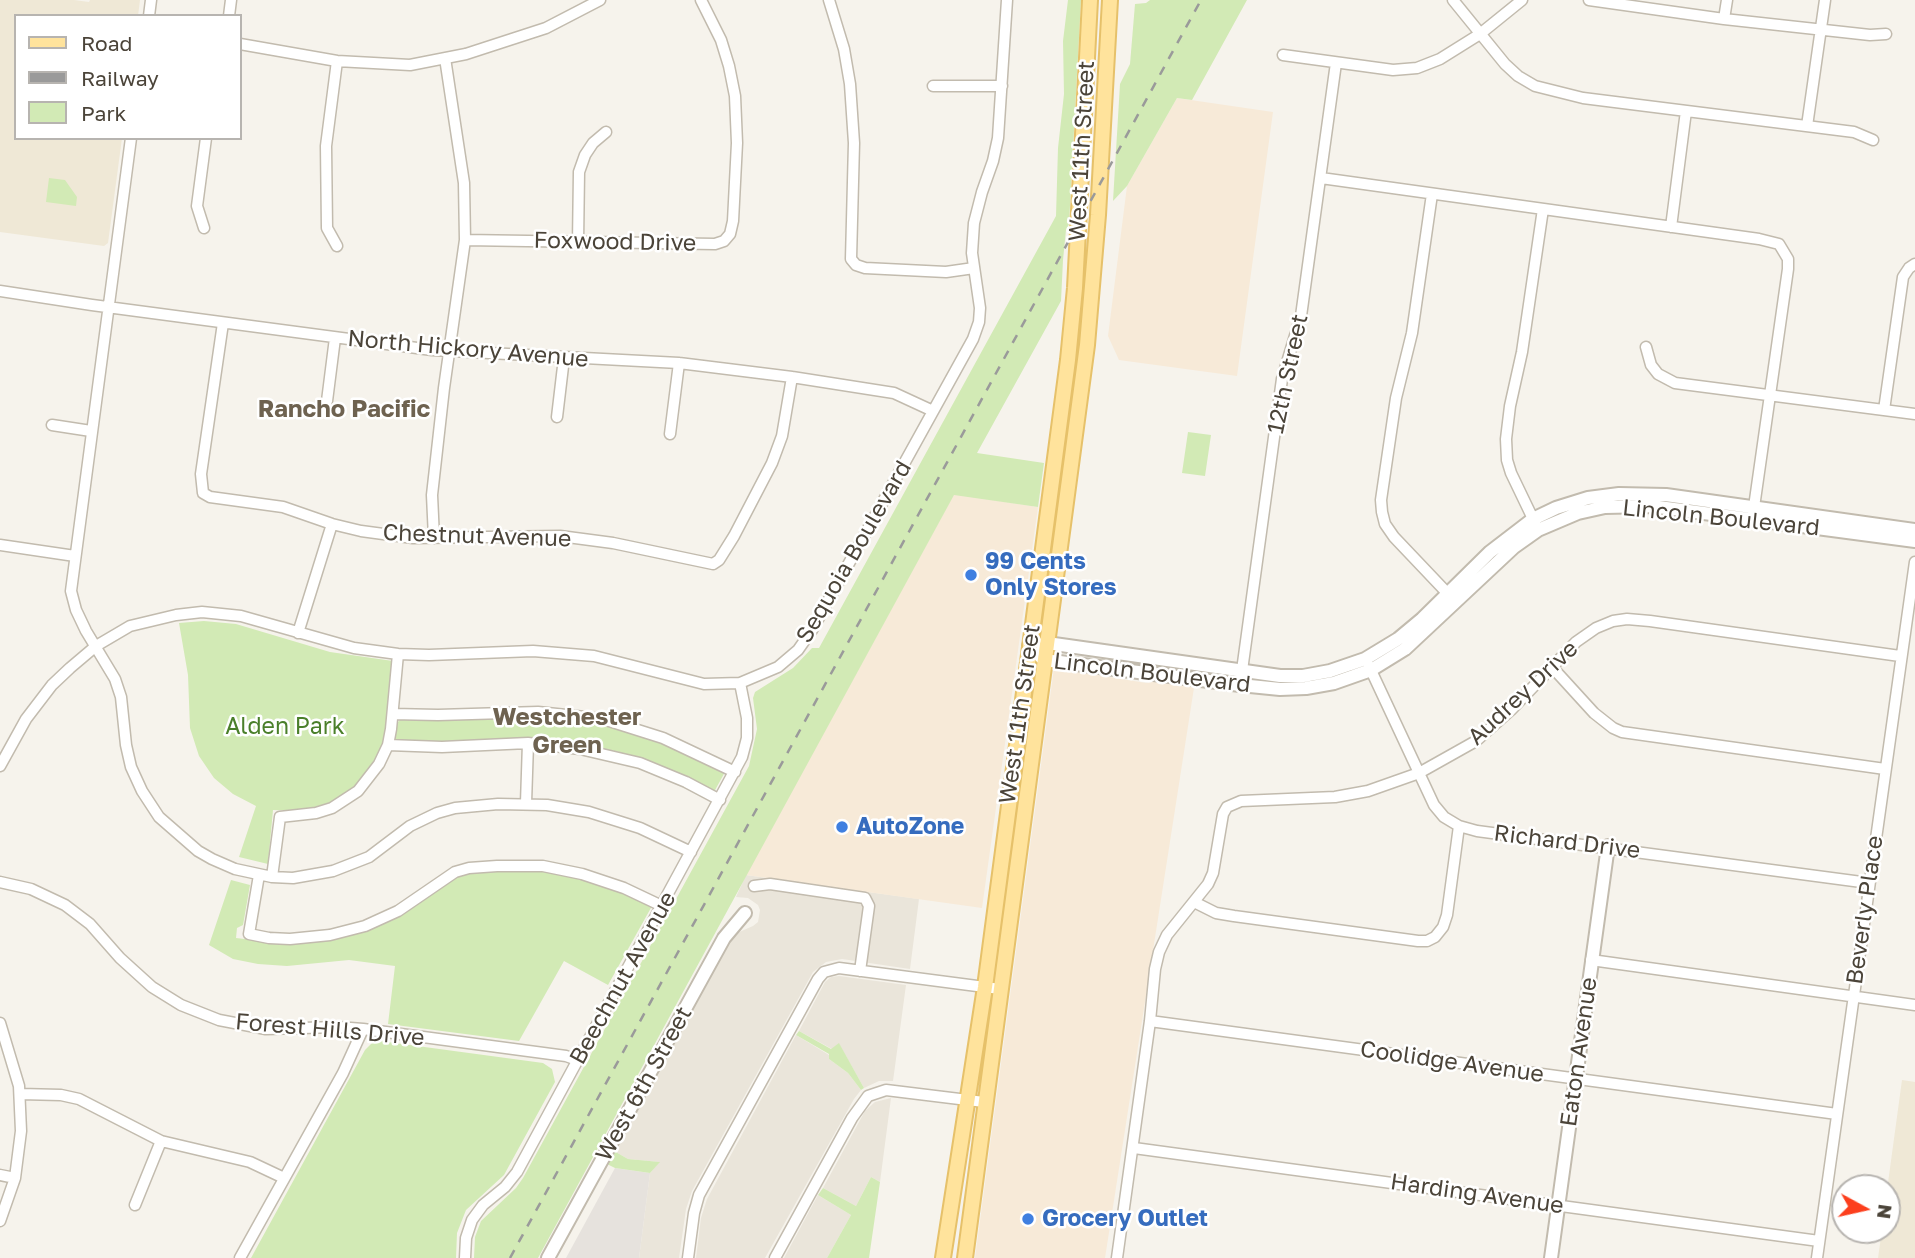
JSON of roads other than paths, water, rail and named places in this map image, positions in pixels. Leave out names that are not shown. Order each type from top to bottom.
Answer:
[{"type":"main road","name":"West 11th Street","points":[[965,1258],[985,1102],[993,988],[1029,646],[1072,325],[1090,0]]},
{"type":"main road","name":"West 11th Street","points":[[943,1258],[959,1143],[993,988],[1047,643],[1092,300],[1110,0]]},
{"type":"street","points":[[242,44],[337,61],[410,65],[445,58],[546,29],[600,0]]},
{"type":"street","name":"Foxwood Drive","points":[[465,240],[715,244],[724,241],[730,234],[733,221],[737,144],[735,96],[721,40],[701,0]]},
{"type":"street","points":[[829,0],[844,49],[850,84],[854,143],[851,259],[856,265],[865,268],[946,272],[974,268]]},
{"type":"street","name":"Sequoia Boulevard","points":[[0,766],[26,719],[52,685],[96,646],[130,626],[154,619],[202,612],[241,617],[354,648],[429,655],[514,651],[565,653],[620,661],[704,684],[740,683],[778,667],[798,650],[812,630],[973,339],[979,322],[980,308],[974,268],[974,223],[998,138],[1007,0]]},
{"type":"street","points":[[1453,0],[1518,76],[1554,93],[1854,132],[1873,140]]},
{"type":"street","points":[[1283,55],[1393,70],[1417,68],[1440,59],[1480,34],[1522,0]]},
{"type":"street","points":[[1589,0],[1724,19],[1870,35],[1886,34]]},
{"type":"street","points":[[1724,19],[1727,0]]},
{"type":"street","points":[[1807,126],[1825,0]]},
{"type":"street","points":[[434,538],[432,495],[465,240],[464,183],[445,58]]},
{"type":"street","points":[[337,61],[326,146],[327,228],[337,246]]},
{"type":"street","name":"12th Street","points":[[1240,685],[1282,379],[1301,316],[1336,63]]},
{"type":"street","points":[[933,86],[1002,86]]},
{"type":"street","points":[[1671,227],[1686,111]]},
{"type":"street","points":[[578,243],[579,172],[593,143],[606,132]]},
{"type":"street","points":[[131,140],[71,590],[76,610],[115,679],[121,697],[131,767],[142,791],[159,817],[198,851],[235,869],[272,877],[293,878],[334,871],[369,857],[410,826],[436,813],[455,808],[526,803],[567,808],[615,819],[691,852]]},
{"type":"street","points":[[204,228],[197,206],[206,140]]},
{"type":"street","points":[[1321,178],[1779,244],[1785,250],[1788,269],[1753,514]]},
{"type":"street","points":[[1432,194],[1412,333],[1396,398],[1381,500],[1385,524],[1394,537],[1452,597]]},
{"type":"street","points":[[1536,525],[1511,473],[1506,439],[1543,209]]},
{"type":"street","points":[[1884,410],[1903,277],[1915,264]]},
{"type":"street","name":"North Hickory Avenue","points":[[0,291],[335,338],[449,351],[679,363],[792,377],[894,393],[933,411]]},
{"type":"street","name":"Chestnut Avenue","points":[[223,323],[201,474],[200,487],[203,493],[210,497],[283,507],[332,524],[413,538],[560,536],[613,543],[713,564],[719,560],[734,536],[772,463],[782,436],[792,377]]},
{"type":"street","points":[[327,401],[335,338]]},
{"type":"street","points":[[1646,347],[1651,365],[1658,374],[1675,383],[1915,414]]},
{"type":"street","points":[[557,417],[564,358]]},
{"type":"street","points":[[670,434],[679,363]]},
{"type":"street","points":[[52,425],[91,431]]},
{"type":"street","name":"Lincoln Boulevard","points":[[1029,646],[1044,660],[1240,685],[1280,689],[1334,683],[1368,665],[1452,597],[1490,552],[1536,525],[1556,508],[1588,498],[1619,494],[1666,495],[1753,514],[1915,541]]},
{"type":"street","name":"Lincoln Boulevard","points":[[1753,514],[1915,530]]},
{"type":"street","points":[[298,633],[332,524]]},
{"type":"street","points":[[0,545],[75,556]]},
{"type":"street","name":"Beverly Place","points":[[1817,1258],[1915,562]]},
{"type":"street","name":"Audrey Drive","points":[[1194,902],[1213,873],[1223,814],[1227,807],[1241,801],[1335,797],[1419,774],[1476,741],[1511,710],[1576,642],[1596,628],[1613,621],[1627,619],[1900,656]]},
{"type":"street","name":"Lincoln Boulevard","points":[[1029,646],[1047,643],[1241,671],[1303,676],[1368,665]]},
{"type":"street","points":[[272,877],[280,817],[316,813],[345,800],[368,780],[388,745],[398,654]]},
{"type":"street","name":"Richard Drive","points":[[1368,665],[1434,805],[1444,817],[1459,826],[1477,831],[1608,846],[1869,883]]},
{"type":"street","points":[[1552,667],[1594,713],[1622,732],[1885,769]]},
{"type":"street","name":"Beechnut Avenue","points":[[465,1258],[466,1238],[472,1220],[483,1205],[505,1187],[517,1172],[735,772],[747,738],[747,718],[740,683]]},
{"type":"street","points":[[393,714],[538,712],[595,719],[663,738],[735,772]]},
{"type":"street","points":[[388,745],[442,747],[528,743],[580,749],[640,763],[720,800]]},
{"type":"street","points":[[526,803],[528,743]]},
{"type":"street","points":[[1117,1258],[1134,1148],[1155,969],[1167,935],[1194,902],[1216,913],[1234,916],[1418,941],[1427,940],[1435,937],[1443,928],[1447,915],[1459,826]]},
{"type":"street","name":"Eaton Avenue","points":[[1550,1258],[1608,846]]},
{"type":"street","points":[[259,875],[249,934],[269,938],[330,935],[365,926],[398,911],[454,872],[488,866],[543,866],[582,874],[624,888],[662,906]]},
{"type":"street","name":"Forest Hills Drive","points":[[0,882],[31,889],[65,905],[90,924],[120,958],[152,987],[205,1016],[266,1029],[363,1029],[566,1056],[578,1060]]},
{"type":"street","points":[[754,886],[770,884],[865,898],[869,906],[860,971]]},
{"type":"street","name":"West 6th Street","points":[[548,1258],[724,938],[745,913]]},
{"type":"street","points":[[1591,960],[1915,1005]]},
{"type":"street","points":[[688,1258],[699,1195],[824,972],[832,969],[860,971],[993,988]]},
{"type":"street","name":"Coolidge Avenue","points":[[1150,1021],[1837,1114]]},
{"type":"street","points":[[0,1023],[20,1094],[21,1131],[15,1178],[0,1221]]},
{"type":"street","points":[[240,1258],[344,1073],[363,1029]]},
{"type":"street","points":[[775,1258],[852,1118],[869,1096],[886,1090],[985,1102]]},
{"type":"street","points":[[20,1094],[61,1095],[79,1099],[161,1140],[250,1162],[284,1178]]},
{"type":"street","points":[[135,1205],[161,1140]]},
{"type":"street","name":"Harding Avenue","points":[[1134,1148],[1819,1241]]},
{"type":"street","points":[[0,1175],[15,1178]]},
{"type":"railway","points":[[510,1258],[1201,0]]},
{"type":"place","name":"99 Cents Only Stores","points":[[971,575]]},
{"type":"place","name":"AutoZone","points":[[842,827]]},
{"type":"place","name":"Grocery Outlet","points":[[1028,1219]]},
{"type":"district","name":"Rancho Pacific","points":[[344,409]]},
{"type":"district","name":"Westchester Green","points":[[567,731]]},
{"type":"park label","name":"Alden Park","points":[[285,727]]}]
